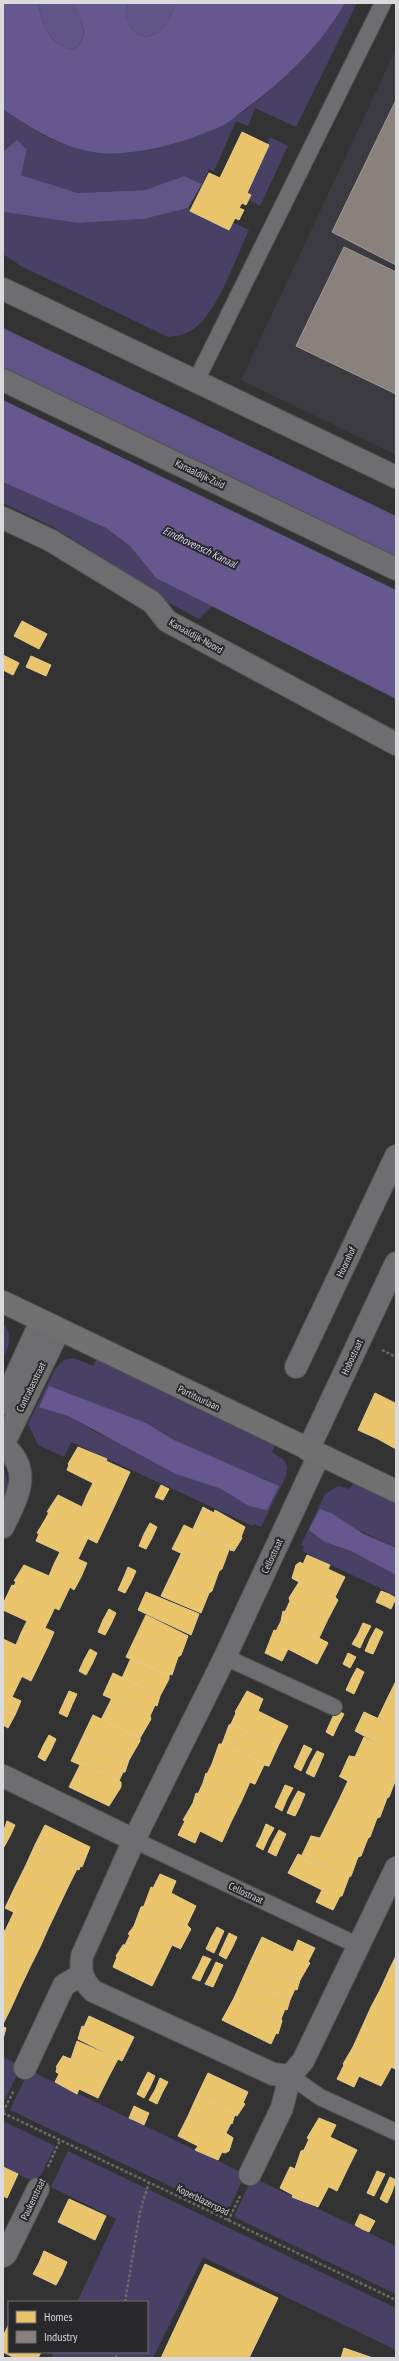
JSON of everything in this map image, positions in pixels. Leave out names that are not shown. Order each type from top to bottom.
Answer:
[{"type":"street","points":[[3,289],[396,477]]},
{"type":"street","name":"Kanaaldijk-Zuid","points":[[3,380],[396,569]]},
{"type":"street","name":"Kanaaldijk-Noord","points":[[3,518],[50,540],[152,602],[167,621],[396,744]]},
{"type":"street","name":"Hoornhof","points":[[296,1367],[396,1156]]},
{"type":"street","name":"Hobostraat","points":[[314,1453],[396,1263]]},
{"type":"street","name":"Partituurlaan","points":[[3,1302],[314,1453],[396,1491]]},
{"type":"street","name":"Contrabasstraat","points":[[3,1404],[50,1325]]},
{"type":"street","name":"Contrabasstraat","points":[[3,1527],[16,1499],[22,1481],[19,1465],[12,1452],[3,1445],[50,1325]]},
{"type":"street","name":"Cellostraat","points":[[82,1975],[82,1956],[134,1840],[225,1657],[314,1453]]},
{"type":"street","points":[[3,1776],[134,1840]]},
{"type":"street","points":[[250,2174],[282,2108],[290,2076],[303,2061],[396,1868]]},
{"type":"street","points":[[25,2068],[64,1985],[82,1975],[86,1984],[93,1991],[272,2074],[290,2076]]},
{"type":"street","name":"Paukenstraat","points":[[3,2256],[6,2254],[38,2189]]},
{"type":"lane","points":[[196,381],[383,3]]},
{"type":"lane","points":[[225,1657],[334,1707]]},
{"type":"lane","name":"Cellostraat","points":[[134,1840],[359,1946]]},
{"type":"lane","points":[[290,2076],[320,2097],[396,2132]]},
{"type":"path","name":"Koperblazerspad","points":[[3,2113],[396,2300]]},
{"type":"path","name":"Paukenstraat","points":[[38,2189],[60,2140]]},
{"type":"path","points":[[125,2301],[140,2212],[149,2182]]},
{"type":"shaded area","points":[[38,3],[73,3],[82,22],[84,33],[83,39],[74,50],[59,44],[48,33],[42,19]]},
{"type":"shaded area","points":[[127,3],[175,3],[170,16],[159,32],[148,36],[141,36],[132,29],[128,23],[126,17]]},
{"type":"shaded area","points":[[345,3],[357,3],[296,127],[255,108],[248,126],[236,121],[214,171],[209,169],[202,184],[184,176],[145,190],[78,193],[21,175],[27,150],[3,152],[3,109],[40,134],[56,141],[69,144],[175,140],[191,138],[212,130],[234,118],[256,102],[299,63],[333,22]]},
{"type":"shaded area","points":[[396,49],[396,455],[241,380]]},
{"type":"shaded area","points":[[270,137],[288,146],[260,206],[242,197]]},
{"type":"shaded area","points":[[17,140],[27,150],[21,175],[78,193],[145,190],[184,176],[202,184],[188,208],[144,219],[78,223],[3,212],[3,152]]},
{"type":"shaded area","points":[[188,208],[229,227],[232,222],[249,230],[226,282],[212,308],[196,327],[187,333],[180,335],[168,337],[21,266],[3,254],[3,212],[78,223],[144,219]]},
{"type":"shaded area","points":[[3,328],[396,516],[396,557],[3,370]]},
{"type":"shaded area","points":[[3,482],[106,528],[130,546],[156,578],[212,606],[199,619],[158,597],[137,580],[55,528],[3,503]]},
{"type":"shaded area","points":[[3,1323],[8,1332],[9,1340],[3,1358]]},
{"type":"shaded area","points":[[74,1358],[93,1366],[97,1358],[276,1444],[272,1452],[284,1460],[287,1467],[286,1476],[261,1527],[254,1524],[253,1526],[71,1442],[64,1457],[38,1445],[28,1424],[55,1369],[64,1360]],"holes":[[[49,1387],[146,1423],[174,1440],[246,1473],[266,1479],[249,1506],[219,1488],[99,1434],[68,1416],[39,1406]]]},
{"type":"shaded area","points":[[3,1464],[8,1484],[3,1501]]},
{"type":"shaded area","points":[[354,1481],[396,1501],[396,1548],[352,1527],[325,1542],[351,1551],[396,1575],[396,1596],[302,1551],[304,1547],[301,1545],[325,1494],[338,1486],[350,1489]]},
{"type":"shaded area","points":[[3,2057],[21,2066],[3,2104]]},
{"type":"shaded area","points":[[29,2070],[245,2174],[227,2213],[10,2110]]},
{"type":"shaded area","points":[[3,2121],[55,2146],[37,2183],[3,2167]]},
{"type":"shaded area","points":[[68,2151],[396,2308],[396,2350],[203,2257],[153,2358],[51,2358],[54,2353],[148,2353],[148,2301],[77,2301],[116,2219],[51,2187]]},
{"type":"shaded area","points":[[252,2177],[396,2246],[396,2294],[234,2217]]},
{"type":"water","points":[[3,3],[38,3],[42,19],[48,33],[59,44],[74,50],[83,39],[84,33],[82,22],[73,3],[127,3],[126,17],[128,23],[136,33],[141,36],[148,36],[159,32],[162,29],[170,16],[175,3],[345,3],[325,34],[300,62],[259,99],[228,123],[195,137],[147,150],[101,153],[75,148],[62,143],[37,131],[3,109]]},
{"type":"water","name":"Eindhovensch Kanaal","points":[[3,400],[396,590],[396,699],[156,578],[130,546],[106,528],[3,482]]},
{"type":"water","points":[[49,1386],[146,1423],[174,1440],[279,1486],[267,1510],[249,1506],[219,1488],[176,1474],[68,1416],[39,1407]]},
{"type":"water","points":[[320,1509],[331,1513],[364,1534],[396,1548],[396,1575],[351,1551],[325,1542],[309,1530]]},
{"type":"building: Homes","points":[[242,132],[269,145],[247,193],[251,195],[246,205],[242,203],[239,208],[244,210],[239,220],[235,218],[229,230],[190,211],[209,173],[220,178]]},
{"type":"building: Homes","points":[[22,621],[47,634],[39,649],[14,636]]},
{"type":"building: Homes","points":[[3,655],[19,663],[13,675],[3,670]]},
{"type":"building: Homes","points":[[31,656],[51,665],[46,676],[26,667]]},
{"type":"building: Homes","points":[[375,1393],[395,1403],[378,1439],[358,1430]]},
{"type":"building: Homes","points":[[396,1403],[396,1449],[378,1439]]},
{"type":"building: Homes","points":[[78,1447],[107,1459],[106,1461],[130,1472],[114,1507],[87,1495],[93,1483],[67,1470],[68,1464]]},
{"type":"building: Homes","points":[[161,1485],[169,1489],[163,1500],[155,1497]]},
{"type":"building: Homes","points":[[58,1495],[82,1507],[87,1495],[114,1507],[97,1543],[46,1518],[49,1512],[47,1512]]},
{"type":"building: Homes","points":[[203,1507],[214,1513],[215,1510],[245,1527],[241,1537],[242,1538],[234,1551],[230,1550],[230,1547],[193,1529]]},
{"type":"building: Homes","points":[[46,1518],[88,1538],[78,1559],[87,1563],[81,1577],[54,1564],[60,1552],[36,1541],[39,1534],[37,1533]]},
{"type":"building: Homes","points":[[150,1523],[157,1527],[152,1538],[144,1534]]},
{"type":"building: Homes","points":[[184,1525],[230,1547],[222,1569],[219,1571],[172,1549]]},
{"type":"building: Homes","points":[[144,1534],[152,1538],[146,1549],[139,1546]]},
{"type":"building: Homes","points":[[182,1552],[219,1571],[212,1591],[209,1593],[171,1575]]},
{"type":"building: Homes","points":[[307,1555],[330,1565],[328,1569],[345,1577],[335,1597],[338,1600],[292,1578],[296,1565],[300,1562],[303,1564]]},
{"type":"building: Homes","points":[[54,1564],[81,1577],[74,1590],[70,1587],[59,1610],[14,1587],[16,1581],[14,1581],[24,1565],[49,1576]]},
{"type":"building: Homes","points":[[128,1567],[136,1571],[131,1582],[123,1579]]},
{"type":"building: Homes","points":[[171,1575],[209,1593],[201,1613],[161,1596]]},
{"type":"building: Homes","points":[[292,1578],[338,1600],[328,1619],[290,1601],[289,1598],[299,1582]]},
{"type":"building: Homes","points":[[123,1579],[131,1582],[125,1593],[118,1590]]},
{"type":"building: Homes","points":[[12,1585],[55,1607],[45,1628],[54,1632],[48,1646],[21,1633],[27,1621],[3,1610],[3,1604]]},
{"type":"building: Homes","points":[[381,1591],[389,1594],[383,1605],[376,1602]]},
{"type":"building: Homes","points":[[146,1592],[199,1614],[191,1635],[138,1610]]},
{"type":"building: Homes","points":[[389,1594],[396,1598],[391,1609],[383,1605]]},
{"type":"building: Homes","points":[[290,1601],[328,1619],[319,1638],[328,1643],[281,1621],[283,1611],[285,1612]]},
{"type":"building: Homes","points":[[109,1609],[116,1613],[111,1624],[103,1620]]},
{"type":"building: Homes","points":[[146,1615],[188,1636],[181,1655],[178,1657],[136,1636]]},
{"type":"building: Homes","points":[[103,1620],[111,1624],[105,1635],[98,1632]]},
{"type":"building: Homes","points":[[281,1621],[328,1643],[317,1664],[288,1649],[282,1661],[265,1653],[274,1630],[276,1631]]},
{"type":"building: Homes","points":[[363,1623],[371,1626],[365,1637],[358,1634]]},
{"type":"building: Homes","points":[[376,1628],[383,1632],[378,1643],[370,1639]]},
{"type":"building: Homes","points":[[21,1633],[48,1646],[31,1681],[3,1667],[3,1639],[16,1645]]},
{"type":"building: Homes","points":[[358,1634],[365,1637],[360,1648],[352,1644]]},
{"type":"building: Homes","points":[[136,1636],[178,1657],[172,1675],[170,1674],[169,1676],[126,1657]]},
{"type":"building: Homes","points":[[370,1639],[378,1643],[373,1654],[365,1651]]},
{"type":"building: Homes","points":[[90,1649],[97,1653],[92,1664],[84,1660]]},
{"type":"building: Homes","points":[[348,1653],[356,1657],[350,1668],[343,1664]]},
{"type":"building: Homes","points":[[131,1658],[169,1676],[169,1679],[160,1696],[122,1678]]},
{"type":"building: Homes","points":[[84,1660],[92,1664],[86,1675],[79,1671]]},
{"type":"building: Homes","points":[[3,1667],[22,1676],[12,1697],[21,1701],[15,1715],[3,1709]]},
{"type":"building: Homes","points":[[357,1668],[364,1672],[359,1683],[351,1679]]},
{"type":"building: Homes","points":[[113,1673],[160,1696],[157,1706],[155,1705],[150,1716],[103,1695]]},
{"type":"building: Homes","points":[[351,1679],[359,1683],[354,1694],[346,1690]]},
{"type":"building: Homes","points":[[396,1681],[396,1701],[388,1697]]},
{"type":"building: Homes","points":[[69,1691],[77,1694],[72,1705],[64,1702]]},
{"type":"building: Homes","points":[[247,1691],[263,1699],[258,1711],[288,1726],[278,1746],[231,1724],[236,1713],[235,1712]]},
{"type":"building: Homes","points":[[388,1697],[396,1701],[396,1727],[378,1718]]},
{"type":"building: Homes","points":[[112,1698],[150,1716],[151,1719],[140,1738],[101,1720]]},
{"type":"building: Homes","points":[[64,1702],[72,1705],[67,1717],[59,1713]]},
{"type":"building: Homes","points":[[3,1709],[15,1715],[8,1728],[3,1725]]},
{"type":"building: Homes","points":[[336,1710],[344,1714],[338,1725],[331,1721]]},
{"type":"building: Homes","points":[[364,1712],[396,1727],[396,1753],[355,1731]]},
{"type":"building: Homes","points":[[93,1715],[140,1738],[140,1741],[129,1760],[82,1738]]},
{"type":"building: Homes","points":[[331,1721],[338,1725],[333,1736],[326,1732]]},
{"type":"building: Homes","points":[[231,1724],[278,1746],[269,1766],[222,1744],[229,1725]]},
{"type":"building: Homes","points":[[49,1735],[56,1739],[51,1750],[43,1746]]},
{"type":"building: Homes","points":[[364,1737],[396,1753],[396,1779],[349,1756],[355,1757]]},
{"type":"building: Homes","points":[[82,1738],[129,1760],[125,1772],[123,1772],[119,1781],[71,1761]]},
{"type":"building: Homes","points":[[219,1744],[222,1744],[269,1766],[264,1765],[255,1784],[212,1764]]},
{"type":"building: Homes","points":[[304,1745],[312,1749],[306,1760],[299,1756]]},
{"type":"building: Homes","points":[[43,1746],[51,1750],[45,1761],[38,1757]]},
{"type":"building: Homes","points":[[317,1751],[324,1754],[319,1766],[311,1762]]},
{"type":"building: Homes","points":[[299,1756],[306,1760],[301,1771],[294,1767]]},
{"type":"building: Homes","points":[[349,1756],[396,1779],[389,1797],[387,1798],[340,1776]]},
{"type":"building: Homes","points":[[311,1762],[319,1766],[314,1777],[306,1773]]},
{"type":"building: Homes","points":[[81,1763],[121,1782],[121,1787],[109,1806],[69,1787]]},
{"type":"building: Homes","points":[[212,1764],[255,1784],[250,1782],[241,1802],[203,1783],[206,1773],[207,1774]]},
{"type":"building: Homes","points":[[339,1776],[387,1798],[380,1817],[377,1818],[339,1800],[348,1781]]},
{"type":"building: Homes","points":[[203,1783],[241,1802],[231,1822],[193,1803],[196,1793],[198,1794]]},
{"type":"building: Homes","points":[[285,1785],[293,1788],[287,1799],[280,1796]]},
{"type":"building: Homes","points":[[298,1791],[305,1794],[300,1806],[292,1802]]},
{"type":"building: Homes","points":[[280,1796],[287,1799],[282,1811],[275,1807]]},
{"type":"building: Homes","points":[[339,1800],[377,1818],[370,1837],[368,1838],[329,1820]]},
{"type":"building: Homes","points":[[292,1802],[300,1806],[295,1816],[287,1813]]},
{"type":"building: Homes","points":[[193,1803],[231,1822],[222,1842],[200,1831],[195,1843],[178,1835],[185,1821],[183,1820]]},
{"type":"building: Homes","points":[[329,1820],[368,1838],[361,1856],[358,1857],[311,1836],[320,1838]]},
{"type":"building: Homes","points":[[7,1821],[15,1825],[10,1836],[3,1833]]},
{"type":"building: Homes","points":[[266,1824],[274,1828],[268,1839],[261,1836]]},
{"type":"building: Homes","points":[[45,1825],[90,1847],[82,1867],[35,1845]]},
{"type":"building: Homes","points":[[279,1830],[286,1834],[281,1845],[273,1841]]},
{"type":"building: Homes","points":[[3,1833],[10,1836],[4,1847],[3,1847]]},
{"type":"building: Homes","points":[[261,1836],[268,1839],[263,1850],[256,1846]]},
{"type":"building: Homes","points":[[311,1836],[358,1857],[351,1876],[349,1877],[302,1855]]},
{"type":"building: Homes","points":[[273,1841],[281,1845],[276,1856],[268,1852]]},
{"type":"building: Homes","points":[[35,1845],[80,1867],[79,1870],[77,1869],[68,1887],[25,1867]]},
{"type":"building: Homes","points":[[298,1854],[349,1877],[342,1896],[340,1896],[333,1910],[316,1902],[322,1890],[288,1873]]},
{"type":"building: Homes","points":[[25,1867],[68,1887],[58,1908],[15,1887]]},
{"type":"building: Homes","points":[[160,1874],[176,1881],[171,1893],[196,1906],[187,1925],[191,1929],[144,1906],[151,1887],[153,1888]]},
{"type":"building: Homes","points":[[15,1887],[58,1908],[48,1929],[5,1908]]},
{"type":"building: Homes","points":[[144,1906],[191,1929],[181,1948],[134,1926],[141,1907]]},
{"type":"building: Homes","points":[[14,1912],[48,1929],[40,1947],[5,1931]]},
{"type":"building: Homes","points":[[134,1926],[181,1949],[172,1945],[163,1964],[123,1945],[125,1945],[130,1935],[128,1934]]},
{"type":"building: Homes","points":[[217,1927],[224,1931],[219,1942],[211,1938]]},
{"type":"building: Homes","points":[[3,1930],[40,1947],[30,1967],[3,1955]]},
{"type":"building: Homes","points":[[229,1933],[237,1937],[232,1948],[224,1944]]},
{"type":"building: Homes","points":[[262,1937],[293,1952],[298,1940],[315,1948],[308,1962],[310,1963],[300,1980],[252,1958]]},
{"type":"building: Homes","points":[[211,1938],[219,1942],[214,1953],[206,1949]]},
{"type":"building: Homes","points":[[224,1944],[232,1948],[226,1959],[219,1955]]},
{"type":"building: Homes","points":[[123,1945],[163,1964],[152,1986],[113,1967],[117,1957],[116,1956]]},
{"type":"building: Homes","points":[[3,1955],[30,1967],[20,1988],[3,1979]]},
{"type":"building: Homes","points":[[203,1956],[211,1959],[205,1970],[198,1967]]},
{"type":"building: Homes","points":[[396,1956],[396,1970],[390,1968]]},
{"type":"building: Homes","points":[[252,1958],[300,1980],[297,1990],[295,1989],[290,2000],[243,1978]]},
{"type":"building: Homes","points":[[216,1962],[223,1965],[218,1976],[211,1973]]},
{"type":"building: Homes","points":[[198,1967],[205,1970],[200,1981],[192,1978]]},
{"type":"building: Homes","points":[[390,1968],[396,1970],[396,1995],[381,1988]]},
{"type":"building: Homes","points":[[211,1973],[218,1976],[213,1987],[205,1984]]},
{"type":"building: Homes","points":[[243,1978],[290,2000],[287,2010],[285,2009],[281,2019],[282,2021],[234,1998]]},
{"type":"building: Homes","points":[[3,1979],[20,1988],[11,2008],[3,2004]]},
{"type":"building: Homes","points":[[381,1988],[396,1995],[396,2019],[371,2007]]},
{"type":"building: Homes","points":[[234,1998],[282,2021],[278,2034],[276,2033],[271,2044],[222,2020]]},
{"type":"building: Homes","points":[[3,2004],[11,2008],[3,2024]]},
{"type":"building: Homes","points":[[371,2007],[396,2019],[396,2043],[362,2027]]},
{"type":"building: Homes","points":[[89,2016],[134,2037],[122,2061],[78,2039],[82,2026],[84,2027]]},
{"type":"building: Homes","points":[[3,2027],[6,2028],[3,2039]]},
{"type":"building: Homes","points":[[362,2027],[396,2043],[395,2069],[353,2047]]},
{"type":"building: Homes","points":[[77,2041],[118,2059],[108,2078],[63,2056],[71,2059]]},
{"type":"building: Homes","points":[[353,2047],[392,2066],[381,2086],[359,2076],[354,2087],[337,2079],[344,2065],[343,2064]]},
{"type":"building: Homes","points":[[63,2056],[108,2078],[98,2098],[79,2089],[77,2094],[55,2082],[59,2074],[56,2072],[56,2067]]},
{"type":"building: Homes","points":[[148,2072],[155,2076],[150,2087],[142,2083]]},
{"type":"building: Homes","points":[[208,2073],[248,2092],[243,2103],[245,2104],[237,2116],[197,2096]]},
{"type":"building: Homes","points":[[160,2078],[168,2082],[162,2093],[155,2090]]},
{"type":"building: Homes","points":[[142,2083],[150,2087],[144,2098],[137,2094]]},
{"type":"building: Homes","points":[[155,2090],[162,2093],[157,2104],[149,2100]]},
{"type":"building: Homes","points":[[197,2096],[235,2114],[232,2124],[231,2123],[226,2133],[233,2138],[188,2116]]},
{"type":"building: Homes","points":[[134,2106],[142,2110],[136,2121],[129,2118]]},
{"type":"building: Homes","points":[[142,2110],[149,2113],[144,2125],[136,2121]]},
{"type":"building: Homes","points":[[188,2116],[233,2138],[229,2151],[225,2153],[222,2152],[218,2160],[195,2150],[198,2146],[178,2136]]},
{"type":"building: Homes","points":[[319,2118],[336,2125],[330,2137],[357,2150],[347,2170],[304,2150],[309,2139],[307,2138]]},
{"type":"building: Homes","points":[[304,2150],[347,2170],[337,2191],[290,2167],[295,2169],[301,2151]]},
{"type":"building: Homes","points":[[3,2167],[18,2174],[7,2198],[3,2196]]},
{"type":"building: Homes","points":[[290,2167],[329,2186],[318,2207],[292,2197],[293,2195],[280,2188]]},
{"type":"building: Homes","points":[[377,2171],[385,2174],[379,2186],[372,2182]]},
{"type":"building: Homes","points":[[390,2177],[396,2180],[392,2192],[385,2188]]},
{"type":"building: Homes","points":[[372,2182],[379,2186],[374,2196],[367,2193]]},
{"type":"building: Homes","points":[[385,2188],[392,2192],[387,2203],[380,2199]]},
{"type":"building: Homes","points":[[69,2199],[106,2216],[95,2240],[58,2222]]},
{"type":"building: Homes","points":[[360,2214],[367,2217],[362,2229],[355,2225]]},
{"type":"building: Homes","points":[[367,2217],[375,2221],[369,2232],[362,2229]]},
{"type":"building: Homes","points":[[44,2251],[67,2262],[62,2274],[39,2263]]},
{"type":"building: Homes","points":[[39,2263],[62,2274],[56,2285],[33,2274]]},
{"type":"building: Homes","points":[[205,2264],[278,2298],[249,2358],[161,2358]]},
{"type":"building: Homes","points":[[8,2326],[8,2353],[40,2353],[38,2358],[15,2358],[3,2352],[3,2336]]},
{"type":"building: Homes","points":[[344,2348],[373,2358],[341,2358]]},
{"type":"building: Industry","points":[[396,100],[396,265],[332,232]]},
{"type":"building: Industry","points":[[344,247],[396,272],[396,394],[296,346]]}]
